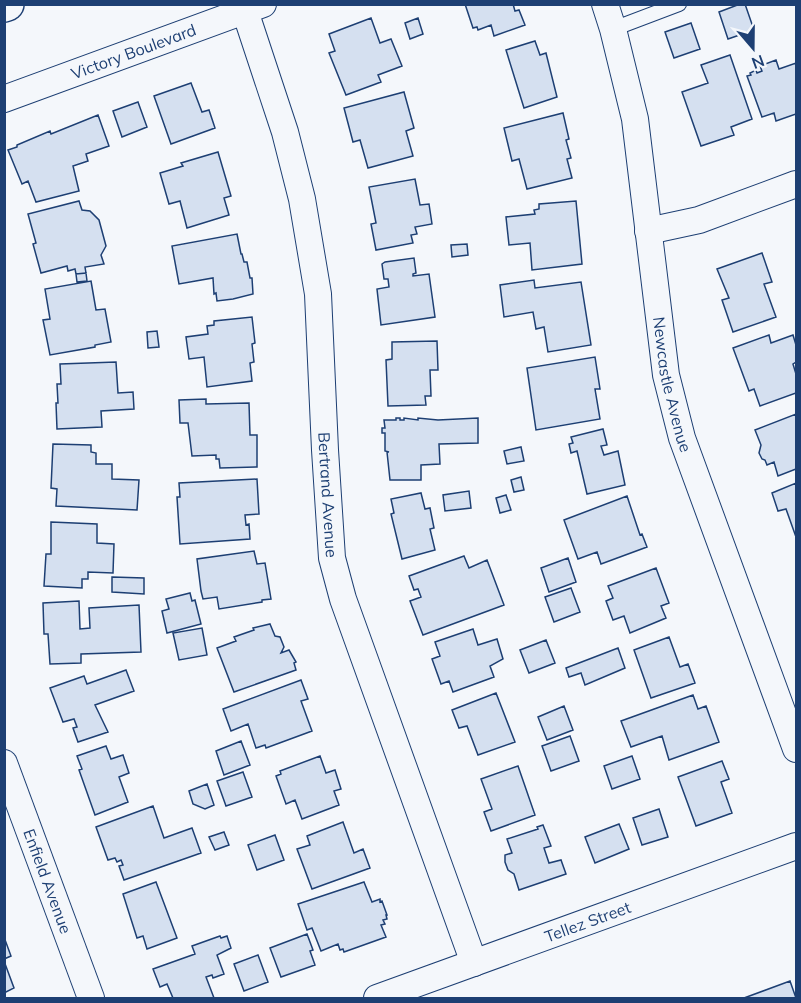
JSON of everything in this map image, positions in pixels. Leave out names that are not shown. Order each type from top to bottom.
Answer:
[{"type":"street","name":"Newcastle Avenue","points":[[605,4],[635,118],[666,375],[682,438],[796,749]]},
{"type":"street","name":"Victory Boulevard","points":[[4,99],[254,8]]},
{"type":"street","name":"Bertrand Avenue","points":[[254,8],[302,200],[318,294],[332,558],[343,599],[474,963]]},
{"type":"street","points":[[648,231],[699,220],[796,184]]},
{"type":"street","name":"Enfield Avenue","points":[[4,763],[91,999]]},
{"type":"street","name":"Tellez Street","points":[[376,999],[796,846]]},
{"type":"lane","points":[[613,29],[679,4]]},
{"type":"building","points":[[465,4],[513,4],[515,11],[519,10],[525,25],[494,36],[491,25],[478,30],[477,27],[473,28]]},
{"type":"building","points":[[745,4],[754,30],[728,39],[719,12]]},
{"type":"building","points":[[371,18],[380,43],[391,39],[402,66],[378,75],[381,82],[346,95],[329,53],[335,51],[329,34]]},
{"type":"building","points":[[418,18],[423,34],[410,39],[405,23]]},
{"type":"building","points":[[691,23],[700,49],[674,58],[665,32]]},
{"type":"building","points":[[535,41],[540,55],[546,53],[557,97],[524,108],[506,50]]},
{"type":"building","points":[[730,55],[752,119],[731,127],[734,135],[701,146],[682,92],[708,83],[701,65]]},
{"type":"building","points":[[776,60],[779,69],[796,63],[796,114],[776,121],[774,113],[762,117],[747,76],[756,70],[757,73],[762,71],[760,66]]},
{"type":"building","points":[[191,83],[202,112],[209,110],[215,128],[171,144],[154,96]]},
{"type":"building","points":[[404,92],[414,128],[406,131],[413,156],[368,168],[360,140],[353,142],[344,108]]},
{"type":"building","points":[[138,102],[147,127],[122,137],[113,111]]},
{"type":"building","points":[[563,113],[569,139],[566,140],[571,158],[567,159],[572,178],[527,189],[519,159],[512,161],[504,128]]},
{"type":"building","points":[[98,115],[109,146],[86,154],[88,161],[73,166],[79,191],[36,202],[28,181],[22,184],[8,150],[50,131],[51,134]]},
{"type":"building","points":[[218,152],[231,196],[224,198],[229,215],[187,228],[180,201],[169,204],[160,173],[183,166],[181,163]]},
{"type":"building","points":[[415,179],[420,205],[429,204],[432,224],[415,227],[417,234],[411,235],[413,243],[376,250],[371,224],[376,223],[369,187]]},
{"type":"building","points":[[79,201],[82,210],[90,211],[99,220],[106,246],[101,255],[104,264],[85,267],[86,273],[76,274],[75,269],[68,271],[67,266],[41,273],[28,214]]},
{"type":"building","points":[[576,201],[582,264],[532,270],[530,243],[509,245],[506,217],[535,214],[534,210],[539,209],[539,204]]},
{"type":"building","points":[[237,234],[241,254],[244,262],[247,262],[250,278],[252,278],[253,294],[217,301],[213,278],[179,284],[172,246]]},
{"type":"building","points":[[467,244],[468,255],[452,257],[451,245]]},
{"type":"building","points":[[762,253],[772,282],[764,284],[776,317],[733,332],[722,300],[729,298],[717,269]]},
{"type":"building","points":[[414,258],[416,273],[413,276],[429,274],[435,317],[381,325],[377,289],[389,287],[388,279],[384,279],[382,264]]},
{"type":"building","points":[[86,273],[87,281],[77,282],[76,274]]},
{"type":"building","points":[[534,280],[535,288],[581,282],[591,345],[548,352],[544,327],[536,329],[533,312],[504,317],[500,285]]},
{"type":"building","points":[[91,281],[96,310],[105,309],[111,342],[50,355],[43,320],[50,319],[45,289]]},
{"type":"building","points":[[252,317],[255,343],[252,344],[254,362],[250,363],[252,381],[207,387],[204,357],[189,359],[186,337],[208,334],[207,326],[214,325],[214,321]]},
{"type":"building","points":[[157,331],[159,347],[148,348],[147,332]]},
{"type":"building","points":[[769,335],[771,343],[793,335],[796,345],[796,362],[793,364],[796,374],[796,393],[760,406],[754,389],[749,391],[733,348]]},
{"type":"building","points":[[437,341],[438,370],[430,370],[431,396],[425,396],[426,405],[388,406],[386,360],[392,359],[392,342]]},
{"type":"building","points":[[595,357],[600,389],[595,389],[600,419],[536,430],[527,368]]},
{"type":"building","points":[[116,362],[118,393],[133,392],[134,409],[101,411],[102,427],[57,429],[56,403],[58,403],[57,384],[61,384],[60,364]]},
{"type":"building","points":[[206,399],[206,404],[249,403],[250,435],[257,435],[257,467],[220,468],[216,455],[192,456],[188,423],[180,423],[179,400]]},
{"type":"building","points":[[796,414],[796,469],[778,476],[774,462],[767,465],[759,453],[761,445],[755,430]]},
{"type":"building","points":[[396,418],[400,420],[404,418],[418,420],[418,418],[438,420],[478,418],[478,443],[439,444],[440,464],[421,465],[421,480],[390,480],[387,452],[389,452],[385,451],[385,433],[382,433],[382,428],[385,428],[384,420],[396,420]]},
{"type":"building","points":[[603,429],[607,445],[601,446],[604,455],[618,451],[625,485],[587,494],[577,451],[571,453],[569,444],[573,443],[571,437]]},
{"type":"building","points":[[53,444],[91,445],[91,452],[96,453],[96,464],[112,464],[112,479],[139,480],[137,510],[56,506],[57,489],[51,488]]},
{"type":"building","points":[[521,447],[524,461],[507,464],[504,451]]},
{"type":"building","points":[[521,477],[524,490],[514,492],[511,480]]},
{"type":"building","points":[[257,479],[259,514],[245,515],[246,525],[249,524],[250,539],[180,544],[177,497],[180,497],[179,483]]},
{"type":"building","points":[[796,483],[796,537],[786,509],[778,511],[772,493]]},
{"type":"building","points":[[469,491],[471,508],[445,511],[443,495]]},
{"type":"building","points":[[421,493],[425,509],[430,508],[434,528],[430,529],[435,550],[402,559],[391,514],[394,513],[391,499]]},
{"type":"building","points":[[506,495],[511,510],[500,513],[496,498]]},
{"type":"building","points":[[627,496],[640,535],[642,534],[647,547],[601,564],[597,552],[578,559],[564,520]]},
{"type":"building","points":[[51,522],[97,524],[97,543],[114,544],[113,573],[88,572],[88,579],[82,579],[82,588],[44,586],[46,554],[51,554]]},
{"type":"building","points":[[254,551],[257,564],[265,563],[271,599],[219,609],[217,597],[203,599],[197,559]]},
{"type":"building","points":[[464,556],[469,568],[487,560],[504,605],[423,635],[410,601],[421,597],[418,589],[414,590],[409,576]]},
{"type":"building","points":[[568,558],[576,582],[549,592],[541,568]]},
{"type":"building","points":[[656,568],[669,603],[661,606],[666,618],[630,633],[624,616],[613,620],[606,601],[613,598],[608,586]]},
{"type":"building","points":[[112,577],[144,578],[144,594],[112,592]]},
{"type":"building","points":[[571,588],[580,612],[554,622],[545,597]]},
{"type":"building","points":[[190,593],[192,601],[195,600],[201,624],[167,633],[162,611],[169,609],[166,599]]},
{"type":"building","points":[[79,601],[80,629],[90,628],[89,608],[139,605],[141,652],[81,654],[81,663],[50,664],[48,634],[44,634],[43,603]]},
{"type":"building","points":[[270,624],[275,636],[280,637],[284,647],[281,653],[289,650],[296,662],[294,663],[296,670],[234,692],[217,648],[236,641],[234,637],[254,630],[253,628]]},
{"type":"building","points":[[202,628],[207,655],[179,660],[173,633]]},
{"type":"building","points":[[473,629],[478,645],[497,639],[503,659],[490,666],[494,677],[453,692],[449,681],[441,684],[432,659],[440,656],[435,642]]},
{"type":"building","points":[[669,637],[680,667],[688,664],[695,683],[651,698],[634,650]]},
{"type":"building","points":[[546,640],[555,663],[529,673],[520,650]]},
{"type":"building","points":[[618,648],[625,668],[585,685],[581,673],[569,677],[566,668]]},
{"type":"building","points":[[126,670],[134,691],[95,705],[108,732],[78,742],[73,728],[77,727],[74,719],[63,722],[50,688],[84,676],[87,684]]},
{"type":"building","points":[[301,680],[308,699],[301,701],[312,731],[266,748],[265,745],[256,748],[248,724],[231,731],[223,709]]},
{"type":"building","points":[[496,693],[515,742],[478,755],[467,726],[459,728],[452,710]]},
{"type":"building","points":[[693,695],[698,709],[706,706],[719,742],[669,760],[662,736],[631,747],[621,721]]},
{"type":"building","points":[[564,706],[573,730],[547,740],[538,717]]},
{"type":"building","points":[[570,736],[579,761],[551,771],[542,746]]},
{"type":"building","points":[[241,741],[250,765],[224,775],[216,751]]},
{"type":"building","points":[[106,746],[111,759],[123,755],[129,773],[119,777],[128,802],[95,815],[79,770],[82,769],[77,756]]},
{"type":"building","points":[[320,756],[326,773],[335,770],[341,789],[334,791],[339,805],[302,819],[295,800],[286,804],[276,776],[281,774],[280,771]]},
{"type":"building","points":[[632,756],[640,779],[612,789],[604,766]]},
{"type":"building","points":[[722,761],[729,779],[721,782],[732,813],[696,826],[678,777]]},
{"type":"building","points":[[518,766],[535,815],[491,831],[484,812],[492,809],[481,779]]},
{"type":"building","points":[[243,772],[252,797],[226,806],[217,781]]},
{"type":"building","points":[[207,784],[214,805],[205,809],[193,804],[189,791]]},
{"type":"building","points":[[153,806],[164,838],[192,828],[201,853],[124,880],[119,866],[123,865],[121,860],[117,862],[115,858],[108,860],[96,827]]},
{"type":"building","points":[[659,809],[668,837],[642,845],[633,818]]},
{"type":"building","points":[[343,822],[354,853],[363,849],[370,868],[312,889],[297,849],[310,845],[307,836]]},
{"type":"building","points":[[619,824],[629,849],[595,863],[585,837]]},
{"type":"building","points":[[543,825],[551,846],[544,848],[549,863],[561,860],[566,874],[519,890],[514,874],[508,870],[505,862],[505,855],[512,853],[507,839],[538,829],[537,827]]},
{"type":"building","points":[[224,832],[229,845],[215,850],[209,837]]},
{"type":"building","points":[[275,835],[284,860],[257,870],[248,845]]},
{"type":"building","points":[[156,882],[177,938],[147,949],[143,936],[137,938],[123,894]]},
{"type":"building","points":[[364,882],[372,902],[380,899],[380,902],[382,901],[387,919],[383,920],[385,924],[381,925],[386,937],[344,952],[343,949],[340,950],[338,944],[321,951],[312,928],[307,930],[298,904]]},
{"type":"building","points":[[307,934],[313,950],[310,951],[315,965],[281,977],[270,948]]},
{"type":"building","points":[[220,936],[221,938],[227,936],[231,948],[217,955],[224,974],[213,978],[212,975],[206,977],[214,998],[173,998],[167,984],[160,987],[153,969],[195,954],[192,946]]},
{"type":"building","points":[[4,937],[11,956],[4,959]]},
{"type":"building","points":[[258,955],[268,982],[244,991],[234,964]]},
{"type":"building","points":[[4,961],[14,988],[4,993]]},
{"type":"building","points":[[790,981],[796,998],[744,998]]}]
